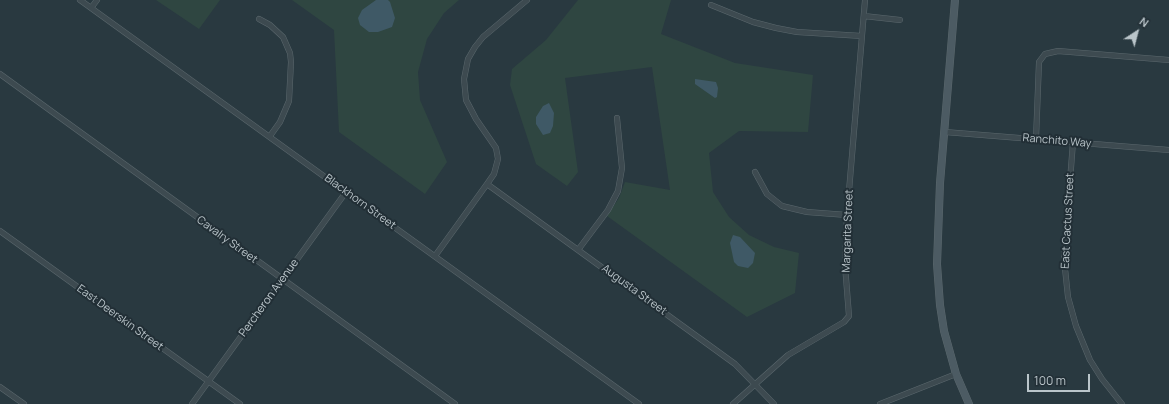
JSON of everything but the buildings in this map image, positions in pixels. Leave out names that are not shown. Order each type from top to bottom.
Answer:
[{"type":"street","name":"Blackhorn Street","points":[[80,0],[639,404]]},
{"type":"street","points":[[91,8],[97,0]]},
{"type":"street","points":[[435,256],[487,184],[496,167],[498,154],[490,138],[473,114],[466,100],[464,79],[466,67],[475,47],[483,37],[527,0]]},
{"type":"street","name":"Margarita Street","points":[[733,404],[754,383],[788,355],[844,322],[849,316],[845,265],[847,215],[865,0]]},
{"type":"street","points":[[955,0],[937,239],[938,283],[944,331],[956,374],[969,404]]},
{"type":"street","points":[[711,5],[753,22],[776,28],[862,36]]},
{"type":"street","points":[[864,16],[900,20]]},
{"type":"street","points":[[259,19],[270,25],[283,36],[287,43],[290,58],[289,101],[280,122],[270,136]]},
{"type":"street","points":[[1036,139],[1039,62],[1045,54],[1058,51],[1169,60]]},
{"type":"street","name":"Cavalry Street","points":[[0,74],[455,404]]},
{"type":"street","points":[[578,250],[608,210],[618,191],[622,168],[617,118]]},
{"type":"street","name":"Ranchito Way","points":[[945,132],[1169,150]]},
{"type":"street","name":"East Cactus Street","points":[[1073,142],[1064,259],[1068,297],[1076,326],[1090,360],[1102,379],[1122,404]]},
{"type":"street","points":[[755,172],[767,194],[782,206],[807,212],[847,215]]},
{"type":"street","name":"Augusta Street","points":[[487,184],[735,364],[774,404]]},
{"type":"street","name":"Percheron Avenue","points":[[192,404],[346,192]]},
{"type":"street","name":"East Deerskin Street","points":[[0,231],[240,404]]},
{"type":"street","points":[[880,404],[956,374]]},
{"type":"street","points":[[0,387],[24,404]]},
{"type":"green space","points":[[156,0],[220,0],[199,29]]},
{"type":"green space","points":[[292,0],[459,0],[444,13],[427,39],[418,72],[420,100],[447,162],[425,194],[339,132],[334,30]]},
{"type":"green space","points":[[578,0],[671,0],[661,34],[735,63],[813,75],[808,132],[739,131],[709,153],[713,192],[729,217],[749,235],[774,247],[799,253],[795,293],[747,317],[607,216],[619,198],[625,182],[670,190],[652,67],[565,78],[578,172],[567,186],[536,164],[510,85],[512,69],[546,40]]},
{"type":"water","points":[[376,0],[388,0],[395,18],[392,27],[378,32],[369,32],[360,25],[358,18],[362,10]]},
{"type":"water","points":[[695,79],[716,82],[718,88],[717,97],[715,98],[695,84]]},
{"type":"water","points":[[549,103],[554,113],[553,126],[550,133],[543,135],[536,124],[536,117],[543,106]]},
{"type":"water","points":[[733,235],[740,237],[755,253],[753,263],[748,268],[738,266],[734,262],[730,243]]}]
